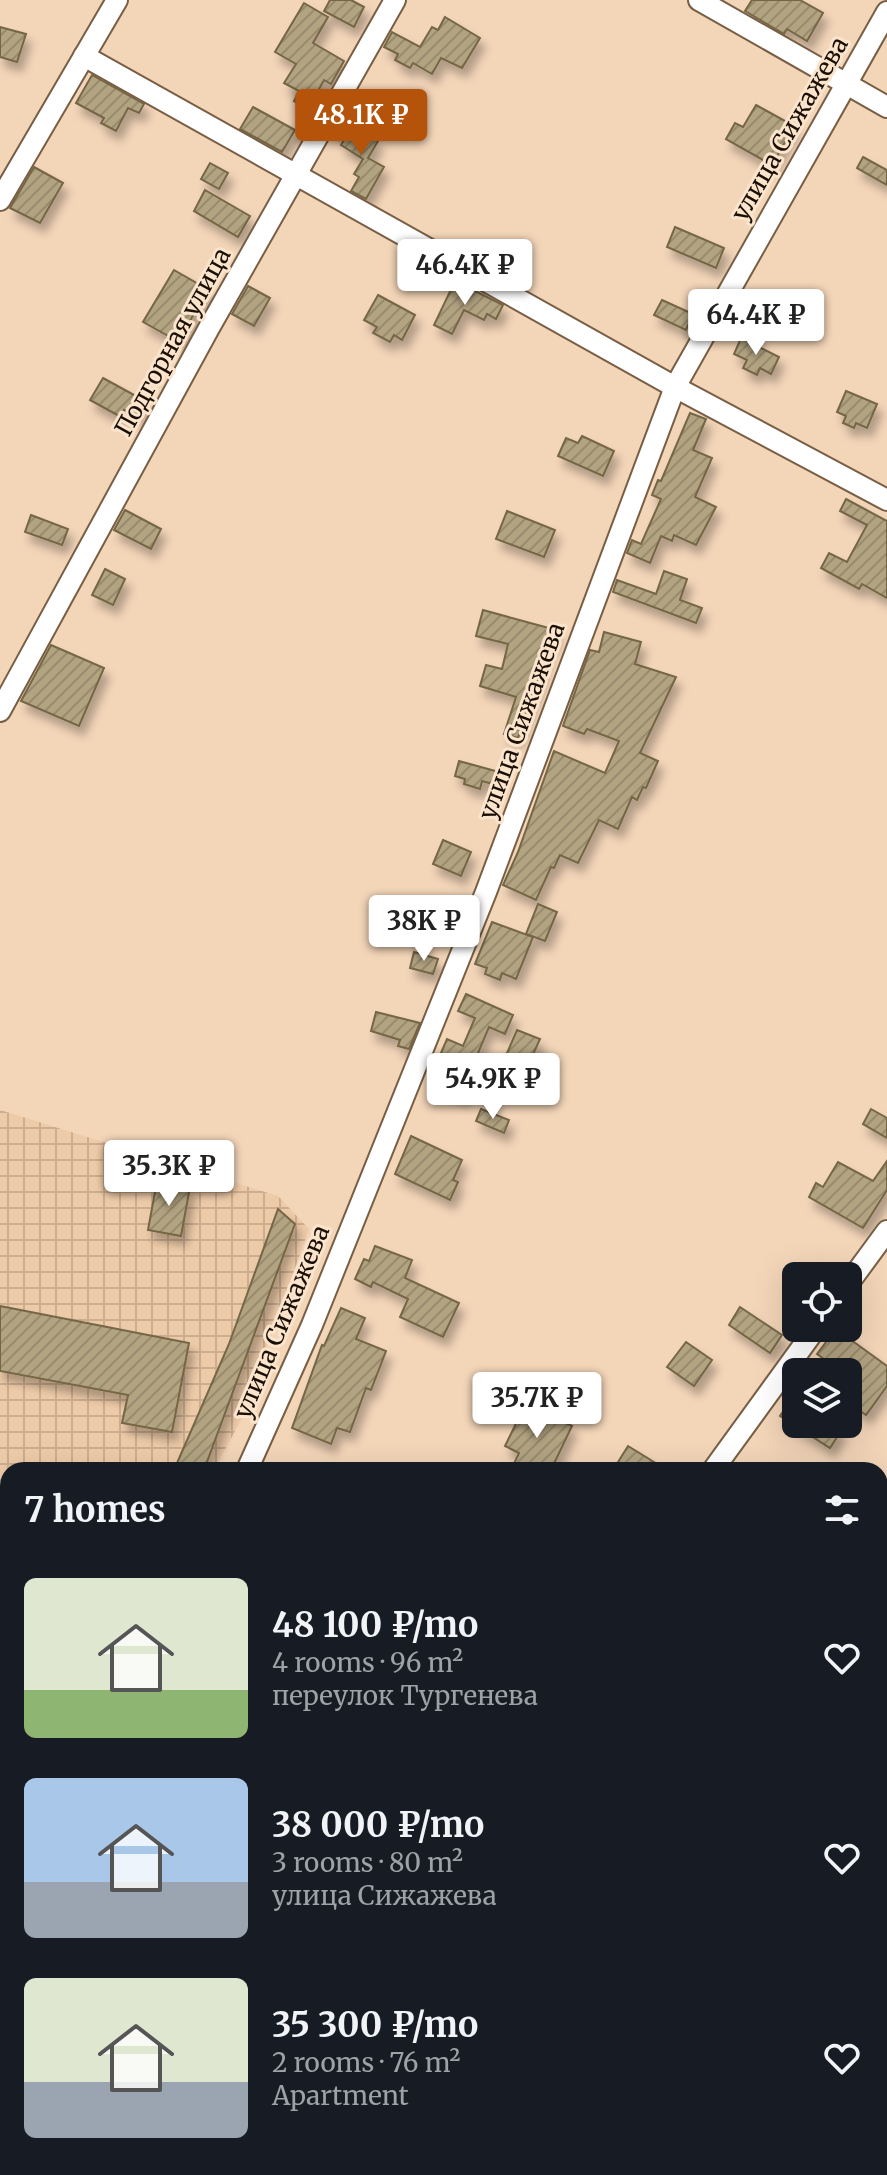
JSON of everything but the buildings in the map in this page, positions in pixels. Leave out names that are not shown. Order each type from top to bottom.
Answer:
[{"type":"street","points":[[0,200],[117,0]]},
{"type":"street","name":"Подгорная улица","points":[[0,711],[295,174],[395,0]]},
{"type":"street","points":[[699,0],[887,107]]},
{"type":"street","name":"улица Сижажева","points":[[251,1462],[312,1325],[486,892],[675,387],[887,12]]},
{"type":"street","points":[[84,56],[675,387],[887,500]]},
{"type":"street","points":[[862,1265],[887,1231]]},
{"type":"street","points":[[719,1462],[806,1342]]},
{"type":"shaded area","points":[[0,1110],[278,1196],[309,1229],[240,1422],[218,1462],[0,1462]]}]
